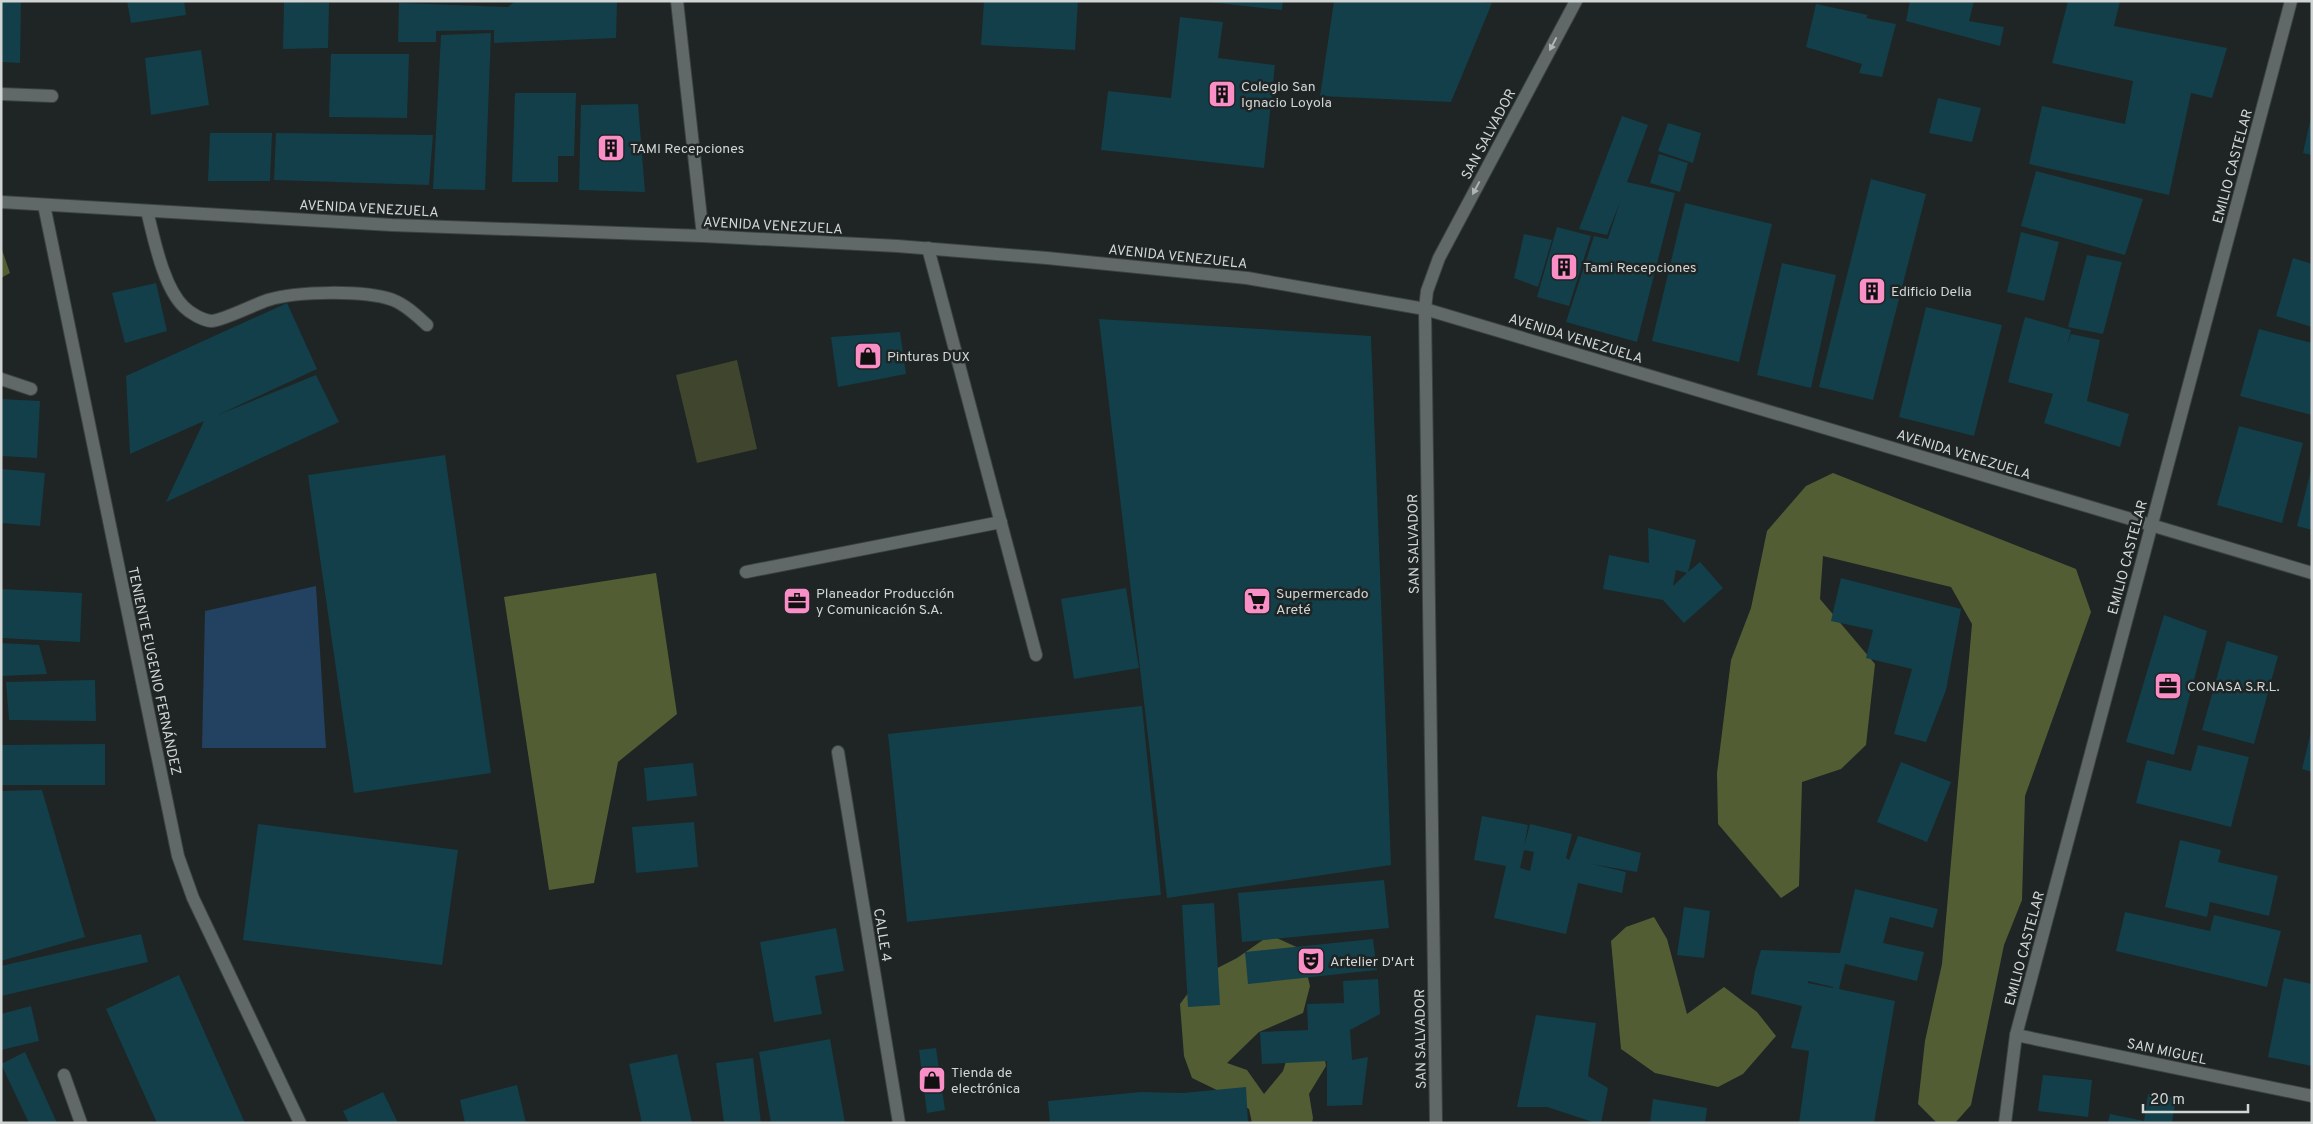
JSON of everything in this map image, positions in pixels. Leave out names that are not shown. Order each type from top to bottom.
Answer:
[{"type":"street","points":[[677,1],[703,236]]},
{"type":"street","name":"SAN SALVADOR","points":[[1436,1123],[1425,309],[1427,291],[1439,258],[1576,1]]},
{"type":"street","name":"EMILIO CASTELAR","points":[[2005,1123],[2016,1035],[2291,1]]},
{"type":"street","points":[[1,94],[52,96]]},
{"type":"street","name":"AVENIDA VENEZUELA","points":[[1,202],[392,225],[703,236],[928,248],[1248,278],[1425,309],[2312,573]]},
{"type":"street","name":"TENIENTE EUGENIO FERNÁNDEZ","points":[[44,205],[178,856],[194,898],[300,1123]]},
{"type":"street","points":[[147,211],[170,286],[183,306],[197,316],[211,321],[270,299],[303,293],[340,294],[374,296],[394,300],[427,325]]},
{"type":"street","points":[[928,248],[1036,655]]},
{"type":"street","points":[[1,379],[31,389]]},
{"type":"street","points":[[746,572],[1001,522]]},
{"type":"street","name":"CALLE 4","points":[[838,752],[899,1123]]},
{"type":"street","name":"SAN MIGUEL","points":[[2016,1035],[2312,1096]]},
{"type":"street","points":[[64,1075],[81,1123]]},
{"type":"green space","points":[[1,247],[10,273],[1,278]]},
{"type":"green space","points":[[737,360],[757,449],[697,463],[676,375]]},
{"type":"green space","points":[[1833,473],[2076,569],[2091,612],[2025,796],[2022,900],[2004,945],[1971,1105],[1955,1123],[1937,1123],[1918,1104],[1925,1041],[1942,964],[1972,624],[1951,587],[1823,556],[1820,599],[1875,664],[1866,745],[1841,769],[1802,782],[1799,886],[1781,898],[1718,824],[1717,773],[1731,660],[1751,608],[1767,531],[1806,486]]},
{"type":"green space","points":[[656,573],[677,714],[618,762],[594,883],[549,890],[504,597]]},
{"type":"green space","points":[[1654,917],[1667,939],[1687,1014],[1724,987],[1757,1012],[1776,1036],[1743,1074],[1718,1087],[1655,1073],[1621,1049],[1611,941],[1626,927]]},
{"type":"green space","points":[[1270,935],[1301,949],[1310,986],[1303,1013],[1259,1032],[1227,1063],[1247,1070],[1264,1094],[1283,1071],[1295,1033],[1323,1046],[1326,1066],[1309,1094],[1313,1118],[1312,1123],[1252,1123],[1249,1109],[1225,1094],[1192,1078],[1184,1056],[1180,1004],[1200,977],[1237,958]]},
{"type":"water","points":[[316,586],[326,748],[202,748],[205,611]]},
{"type":"building","points":[[1,1],[21,1],[20,63],[1,62]]},
{"type":"building","points":[[127,1],[184,1],[186,15],[131,23]]},
{"type":"building","points":[[515,1],[617,1],[616,38],[494,43],[494,30],[436,31],[436,42],[398,42],[399,3],[508,7]]},
{"type":"building","points":[[984,1],[1078,1],[1075,50],[981,45]]},
{"type":"building","points":[[1200,1],[1283,1],[1282,10]]},
{"type":"building","points":[[1334,1],[1468,1],[1492,3],[1451,102],[1320,96]]},
{"type":"building","points":[[1910,1],[1974,1],[1969,21],[2004,27],[2000,46],[1906,21]]},
{"type":"building","points":[[2068,1],[2120,1],[2114,26],[2227,48],[2212,98],[2191,93],[2169,195],[2029,164],[2042,106],[2125,124],[2133,81],[2052,63]]},
{"type":"building","points":[[284,2],[329,3],[328,48],[283,49]]},
{"type":"building","points":[[1816,4],[1868,15],[1866,18],[1896,24],[1882,77],[1859,73],[1862,64],[1806,47]]},
{"type":"building","name":"Colegio San Ignacio Loyola","points":[[1180,17],[1223,22],[1218,58],[1275,65],[1264,168],[1101,150],[1108,91],[1171,98]]},
{"type":"building","points":[[491,33],[485,190],[433,189],[441,35]]},
{"type":"building","points":[[201,50],[209,105],[151,115],[145,58]]},
{"type":"building","points":[[331,54],[409,54],[407,118],[329,117]]},
{"type":"building","points":[[515,93],[576,93],[574,156],[558,156],[558,182],[512,182]]},
{"type":"building","points":[[1938,98],[1981,108],[1972,142],[1929,133]]},
{"type":"building","name":"TAMI Recepciones","points":[[638,104],[645,192],[579,190],[581,105]]},
{"type":"building","points":[[1622,116],[1648,125],[1627,182],[1675,193],[1637,342],[1566,322],[1594,236],[1608,239],[1620,202],[1607,235],[1579,229]]},
{"type":"building","points":[[2312,117],[2312,155],[2303,153]]},
{"type":"building","points":[[1668,123],[1701,133],[1693,163],[1658,151]]},
{"type":"building","points":[[210,133],[272,133],[270,181],[208,181]]},
{"type":"building","points":[[276,133],[433,135],[429,185],[274,180]]},
{"type":"building","points":[[1659,154],[1688,163],[1680,192],[1650,183]]},
{"type":"building","points":[[2036,171],[2143,199],[2125,255],[2021,226]]},
{"type":"building","name":"Edificio Delia","points":[[1871,179],[1926,194],[1873,400],[1819,387]]},
{"type":"building","points":[[1685,203],[1772,224],[1739,362],[1652,341]]},
{"type":"building","name":"Tami Recepciones","points":[[1557,227],[1591,236],[1569,306],[1537,297]]},
{"type":"building","points":[[2021,232],[2059,242],[2044,301],[2007,292]]},
{"type":"building","points":[[1524,234],[1552,240],[1538,287],[1514,278]]},
{"type":"building","points":[[2087,255],[2122,262],[2103,334],[2068,327]]},
{"type":"building","points":[[2293,258],[2312,264],[2312,327],[2276,316]]},
{"type":"building","points":[[1782,263],[1836,275],[1811,388],[1757,375]]},
{"type":"building","points":[[156,283],[167,331],[125,343],[112,293]]},
{"type":"building","points":[[287,303],[317,369],[218,415],[316,375],[339,422],[166,502],[204,421],[130,454],[126,376]]},
{"type":"building","points":[[1926,307],[2002,325],[1974,436],[1899,417]]},
{"type":"building","points":[[2025,317],[2071,330],[2067,346],[2071,334],[2100,340],[2087,401],[2129,414],[2120,447],[2044,423],[2053,394],[2008,382]]},
{"type":"building","name":"Supermercado Areté","points":[[1099,319],[1371,336],[1391,865],[1167,898]]},
{"type":"building","points":[[2259,329],[2312,343],[2312,415],[2240,396]]},
{"type":"building","name":"Pinturas DUX","points":[[900,332],[906,374],[838,387],[831,337]]},
{"type":"building","points":[[1,399],[40,401],[37,458],[1,456]]},
{"type":"building","points":[[2239,426],[2303,443],[2282,523],[2217,505]]},
{"type":"building","points":[[445,455],[491,773],[354,793],[308,475]]},
{"type":"building","points":[[2312,466],[2312,530],[2297,526]]},
{"type":"building","points":[[1,469],[45,473],[40,526],[1,523]]},
{"type":"building","points":[[1648,528],[1696,540],[1688,572],[1700,562],[1723,588],[1684,623],[1663,600],[1603,589],[1609,555],[1649,563]],"holes":[[[1676,570],[1687,573],[1673,586]]]},
{"type":"building","points":[[1841,578],[1961,609],[1946,690],[1926,742],[1894,734],[1912,669],[1866,658],[1873,630],[1831,621]]},
{"type":"building","points":[[1126,588],[1139,668],[1074,679],[1061,599]]},
{"type":"building","points":[[1,589],[82,593],[80,642],[1,638]]},
{"type":"building","name":"CONASA S.R.L.","points":[[2164,615],[2207,631],[2174,755],[2126,742]]},
{"type":"building","points":[[2227,641],[2278,656],[2254,744],[2202,730]]},
{"type":"building","points":[[1,643],[39,645],[47,674],[1,676]]},
{"type":"building","points":[[95,680],[96,721],[9,720],[6,682]]},
{"type":"building","points":[[1142,706],[1161,895],[907,922],[888,734]]},
{"type":"building","points":[[2312,732],[2312,772],[2302,769]]},
{"type":"building","points":[[105,744],[105,785],[1,785],[1,745]]},
{"type":"building","points":[[2198,745],[2249,757],[2231,827],[2136,803],[2147,760],[2191,771]]},
{"type":"building","points":[[1901,762],[1951,782],[1927,842],[1877,822]]},
{"type":"building","points":[[693,763],[697,796],[647,801],[644,768]]},
{"type":"building","points":[[42,790],[85,937],[1,961],[1,791]]},
{"type":"building","points":[[1482,816],[1528,825],[1524,847],[1530,824],[1572,834],[1566,858],[1569,860],[1578,836],[1641,853],[1637,872],[1592,864],[1626,872],[1622,893],[1578,883],[1566,934],[1494,918],[1506,866],[1474,860]],"holes":[[[1524,850],[1534,852],[1530,871],[1520,868]]]},
{"type":"building","points":[[694,822],[698,867],[636,873],[632,827]]},
{"type":"building","points":[[258,824],[458,850],[442,965],[243,940]]},
{"type":"building","points":[[2180,840],[2221,850],[2218,862],[2278,876],[2269,916],[2210,902],[2207,917],[2165,907]]},
{"type":"building","points":[[1384,880],[1389,928],[1242,942],[1238,893]]},
{"type":"building","points":[[1855,889],[1938,909],[1933,928],[1890,917],[1883,943],[1924,952],[1917,981],[1845,964],[1839,989],[1895,1001],[1874,1123],[1799,1123],[1809,1051],[1791,1048],[1802,1006],[1751,994],[1755,971],[1761,950],[1840,953]],"holes":[[[1808,981],[1833,987],[1808,983]]]},
{"type":"building","points":[[1214,903],[1220,1005],[1188,1007],[1182,905]]},
{"type":"building","points":[[1684,907],[1710,911],[1704,958],[1677,955]]},
{"type":"building","points":[[2125,912],[2210,931],[2214,915],[2281,931],[2267,987],[2116,951]]},
{"type":"building","points":[[836,928],[844,971],[815,976],[822,1014],[774,1022],[760,942]]},
{"type":"building","points":[[141,934],[148,962],[1,996],[1,966]]},
{"type":"building","name":"Artelier D'Art","points":[[1373,939],[1377,970],[1248,984],[1245,952]]},
{"type":"building","points":[[179,975],[245,1123],[157,1123],[106,1009]]},
{"type":"building","points":[[2284,978],[2312,984],[2312,1066],[2268,1057]]},
{"type":"building","points":[[1378,979],[1380,1014],[1350,1030],[1352,1060],[1368,1057],[1362,1105],[1327,1106],[1327,1061],[1262,1064],[1260,1032],[1308,1030],[1307,1004],[1344,1003],[1343,981]]},
{"type":"building","points":[[31,1006],[39,1041],[1,1050],[1,1014]]},
{"type":"building","points":[[1536,1015],[1596,1023],[1588,1076],[1608,1088],[1601,1123],[1547,1107],[1517,1107]]},
{"type":"building","points":[[830,1039],[845,1123],[771,1123],[759,1052]]},
{"type":"building","name":"Tienda de electrónica","points":[[936,1048],[945,1110],[927,1113],[919,1050]]},
{"type":"building","points":[[25,1052],[57,1123],[29,1123],[1,1064]]},
{"type":"building","points":[[677,1054],[692,1123],[642,1123],[629,1064]]},
{"type":"building","points":[[753,1058],[761,1123],[724,1123],[716,1063]]},
{"type":"building","points":[[2043,1075],[2092,1080],[2088,1117],[2038,1111]]},
{"type":"building","points":[[517,1085],[526,1123],[465,1123],[460,1100]]},
{"type":"building","points":[[1246,1087],[1248,1123],[1050,1123],[1048,1101],[1141,1092],[1183,1093]]},
{"type":"building","points":[[383,1092],[398,1123],[349,1123],[343,1111]]},
{"type":"building","points":[[2148,1094],[2176,1098],[2172,1123],[2108,1123],[2110,1114],[2144,1121]]},
{"type":"building","points":[[1653,1099],[1707,1108],[1705,1123],[1650,1123]]},
{"type":"place","name":"Colegio San Ignacio Loyola","points":[[1222,94]]},
{"type":"place","name":"TAMI Recepciones","points":[[611,148]]},
{"type":"place","name":"Tami Recepciones","points":[[1564,267]]},
{"type":"place","name":"Edificio Delia","points":[[1872,291]]},
{"type":"place","name":"Pinturas DUX","points":[[868,356]]},
{"type":"place","name":"Planeador Producción y Comunicación S.A.","points":[[797,601]]},
{"type":"place","name":"Supermercado Areté","points":[[1257,601]]},
{"type":"place","name":"CONASA S.R.L.","points":[[2168,686]]},
{"type":"place","name":"Artelier D'Art","points":[[1311,961]]},
{"type":"place","name":"Tienda de electrónica","points":[[932,1080]]}]
